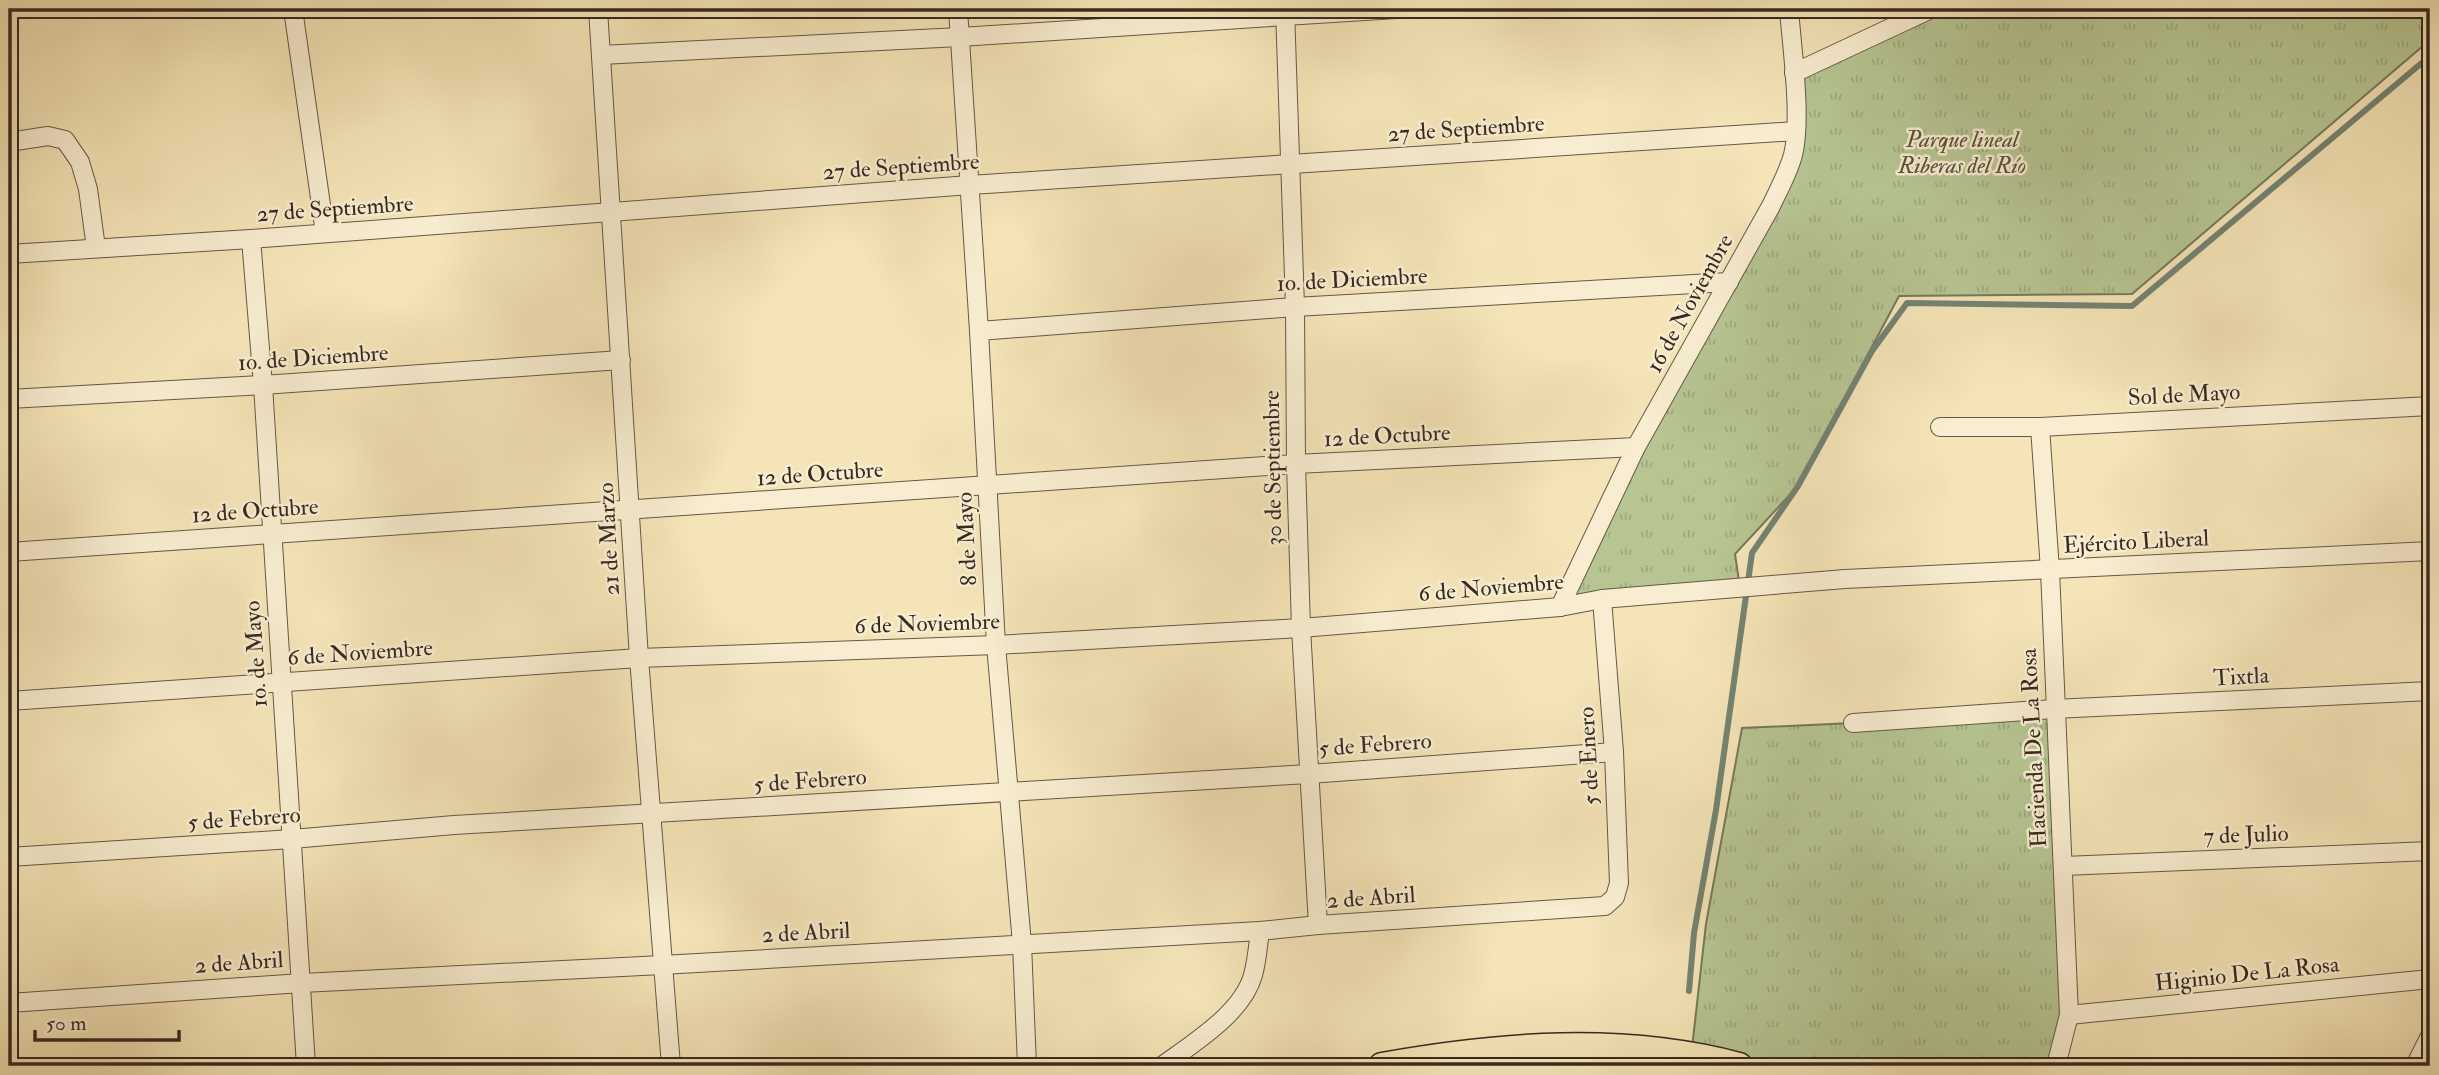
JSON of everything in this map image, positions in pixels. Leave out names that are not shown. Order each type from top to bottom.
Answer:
[{"type":"highway","points":[[1382,1066],[1454,1054],[1552,1045],[1635,1049],[1714,1059],[1739,1066]]},
{"type":"street","points":[[293,9],[325,233]]},
{"type":"street","name":"21 de Marzo","points":[[598,9],[632,510],[639,658],[671,1066]]},
{"type":"street","name":"8 de Mayo","points":[[958,9],[996,645],[1022,944],[1027,1066]]},
{"type":"street","points":[[601,55],[960,37],[1285,13],[1396,9]]},
{"type":"street","name":"16 de Noviembre","points":[[1560,607],[1636,447],[1772,206],[1787,173],[1796,131],[1789,9]]},
{"type":"street","points":[[1794,73],[1931,9]]},
{"type":"street","name":"30 de Septiembre","points":[[1285,13],[1295,307],[1301,628],[1318,925]]},
{"type":"street","name":"27 de Septiembre","points":[[9,254],[251,239],[970,185],[1796,131]]},
{"type":"street","points":[[9,142],[48,136],[65,140],[80,162],[88,189],[96,248]]},
{"type":"street","name":"1o. de Mayo","points":[[251,239],[263,385],[306,1066]]},
{"type":"street","name":"1o. de Diciembre","points":[[979,331],[1295,307],[1729,282]]},
{"type":"street","name":"1o. de Diciembre","points":[[9,399],[263,385],[621,360]]},
{"type":"street","name":"Sol de Mayo","points":[[1940,427],[2040,427],[2430,406]]},
{"type":"street","name":"Hacienda De La Rosa","points":[[2040,427],[2050,570],[2069,1015],[2056,1066]]},
{"type":"street","name":"12 de Octubre","points":[[9,552],[1296,464],[1636,447]]},
{"type":"street","name":"Ejército Liberal","points":[[1845,579],[2430,551]]},
{"type":"street","name":"6 de Noviembre","points":[[9,701],[639,658],[996,645],[1301,628],[1560,607],[1602,598],[1845,579]]},
{"type":"street","name":"5 de Enero","points":[[1602,598],[1614,752],[1619,883],[1615,897],[1605,906]]},
{"type":"street","name":"Tixtla","points":[[1853,723],[2054,709],[2430,691]]},
{"type":"street","name":"5 de Febrero","points":[[9,857],[292,839],[454,825],[1309,774],[1614,752]]},
{"type":"street","name":"7 de Julio","points":[[2064,866],[2430,851]]},
{"type":"street","name":"2 de Abril","points":[[9,1003],[302,983],[1260,931],[1605,906]]},
{"type":"street","points":[[1162,1066],[1228,1014],[1244,994],[1253,976],[1260,931]]},
{"type":"street","name":"Higinio De La Rosa","points":[[2069,1015],[2430,979]]},
{"type":"street","points":[[2414,1066],[2430,1036]]},
{"type":"green space","name":"Parque lineal Riberas del Río","points":[[1931,9],[2430,9],[2430,40],[2132,294],[1899,296],[1798,486],[1735,554],[1740,588],[1560,607],[1787,173],[1794,73]]},
{"type":"green space","points":[[2054,709],[2069,1015],[2056,1066],[1732,1066],[1691,1057],[1706,924],[1742,728]]},
{"type":"waterway","points":[[1689,991],[1694,933],[1716,810],[1752,553],[1798,486],[1872,351],[1907,303],[2132,306],[2430,56]]}]
